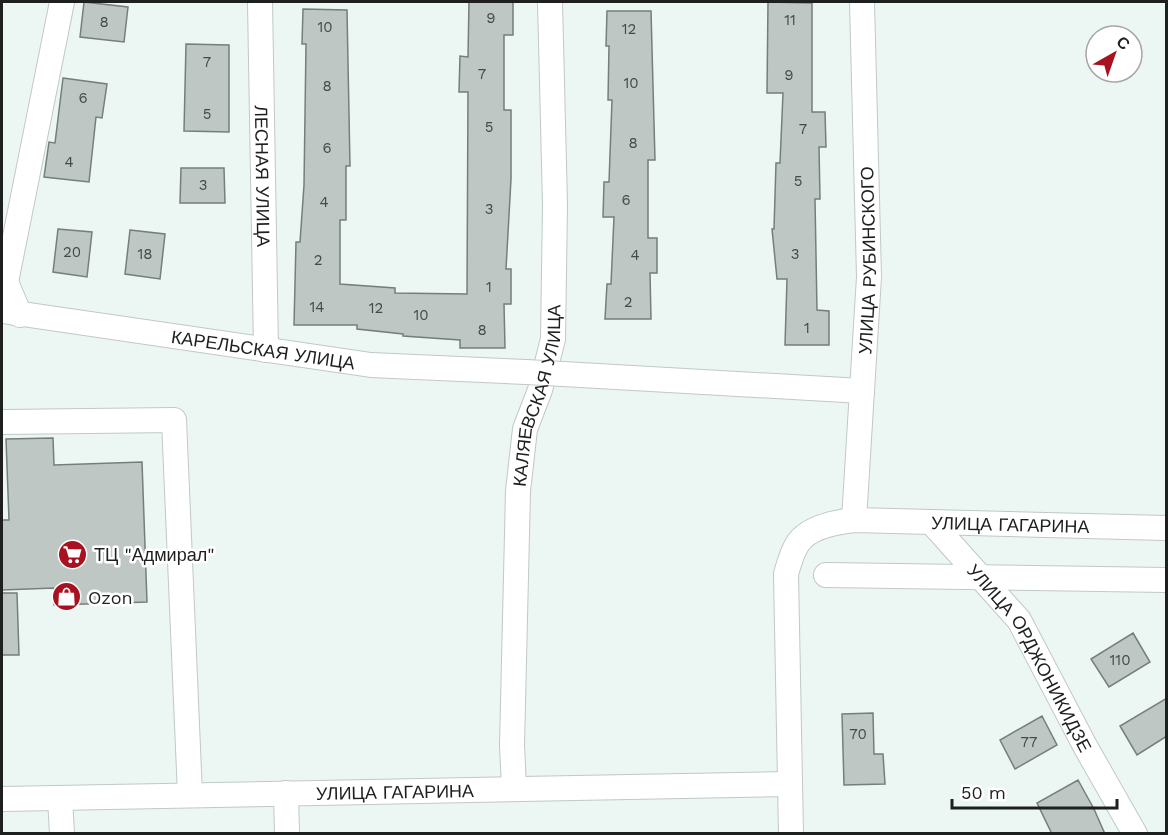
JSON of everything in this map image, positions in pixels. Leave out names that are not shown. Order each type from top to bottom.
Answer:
[{"type":"street","points":[[11,313],[6,282],[62,2]]},
{"type":"street","name":"ЛЕСНАЯ УЛИЦА","points":[[260,2],[266,350]]},
{"type":"street","name":"КАЛЯЕВСКАЯ УЛИЦА","points":[[514,789],[512,745],[518,491],[525,429],[540,390],[554,339],[555,205],[550,2]]},
{"type":"street","name":"УЛИЦА РУБИНСКОГО","points":[[854,520],[869,277],[862,2]]},
{"type":"street","name":"КАРЕЛЬСКАЯ УЛИЦА","points":[[11,313],[371,365],[862,391]]},
{"type":"street","points":[[2,422],[174,420],[190,795]]},
{"type":"street","name":"УЛИЦА ГАГАРИНА","points":[[791,834],[786,574],[792,553],[800,540],[818,529],[837,522],[854,520],[1167,528]]},
{"type":"street","name":"УЛИЦА ОРДЖОНИКИДЗЕ","points":[[932,523],[1019,620],[1084,746],[1135,834]]},
{"type":"street","points":[[826,574],[1167,580]]},
{"type":"street","name":"УЛИЦА ГАГАРИНА","points":[[2,799],[789,784]]},
{"type":"street","points":[[286,793],[287,834]]},
{"type":"street","points":[[60,798],[62,834]]},
{"type":"building","points":[[84,2],[128,7],[124,42],[80,37]]},
{"type":"building","points":[[469,2],[513,2],[513,35],[504,35],[504,110],[511,110],[511,179],[506,269],[511,269],[511,304],[504,304],[505,348],[460,348],[460,340],[403,336],[403,334],[357,329],[357,325],[294,325],[296,242],[300,242],[304,185],[306,44],[302,44],[303,9],[347,10],[350,166],[346,166],[346,220],[340,220],[340,284],[395,288],[395,293],[467,294],[468,92],[459,92],[460,56],[468,57]]},
{"type":"building","points":[[768,2],[812,3],[812,112],[825,112],[826,147],[819,147],[820,199],[815,199],[817,310],[829,311],[829,345],[785,345],[787,279],[777,279],[772,229],[774,229],[776,163],[780,163],[783,93],[767,93]]},
{"type":"building","points":[[607,11],[651,11],[655,160],[648,160],[648,238],[657,238],[657,273],[650,273],[651,319],[605,319],[607,284],[611,284],[614,217],[603,217],[604,182],[609,182],[612,100],[608,100]]},
{"type":"building","points":[[186,44],[229,45],[229,132],[184,131]]},
{"type":"building","points":[[63,78],[107,84],[102,118],[96,117],[89,182],[44,177],[49,142],[55,143]]},
{"type":"building","points":[[181,168],[224,168],[225,203],[180,203]]},
{"type":"building","points":[[58,229],[92,232],[87,277],[53,272]]},
{"type":"building","points":[[130,230],[165,234],[160,279],[125,274]]},
{"type":"building","name":"ТЦ \"Адмирал\"","points":[[53,438],[54,465],[142,462],[147,602],[54,605],[54,588],[2,590],[2,520],[9,520],[6,439]]},
{"type":"building","points":[[2,593],[17,593],[19,655],[2,655]]},
{"type":"building","points":[[1133,633],[1150,662],[1109,687],[1091,659]]},
{"type":"building","points":[[1167,698],[1167,736],[1137,755],[1120,726]]},
{"type":"building","points":[[873,713],[874,754],[883,754],[885,784],[844,785],[842,714]]},
{"type":"building","points":[[1042,716],[1057,745],[1015,769],[1000,740]]},
{"type":"building","points":[[1078,780],[1105,834],[1052,834],[1037,803]]},
{"type":"place","name":"ТЦ \"Адмирал\"","points":[[73,554]]},
{"type":"place","name":"Ozon","points":[[67,597]]}]
